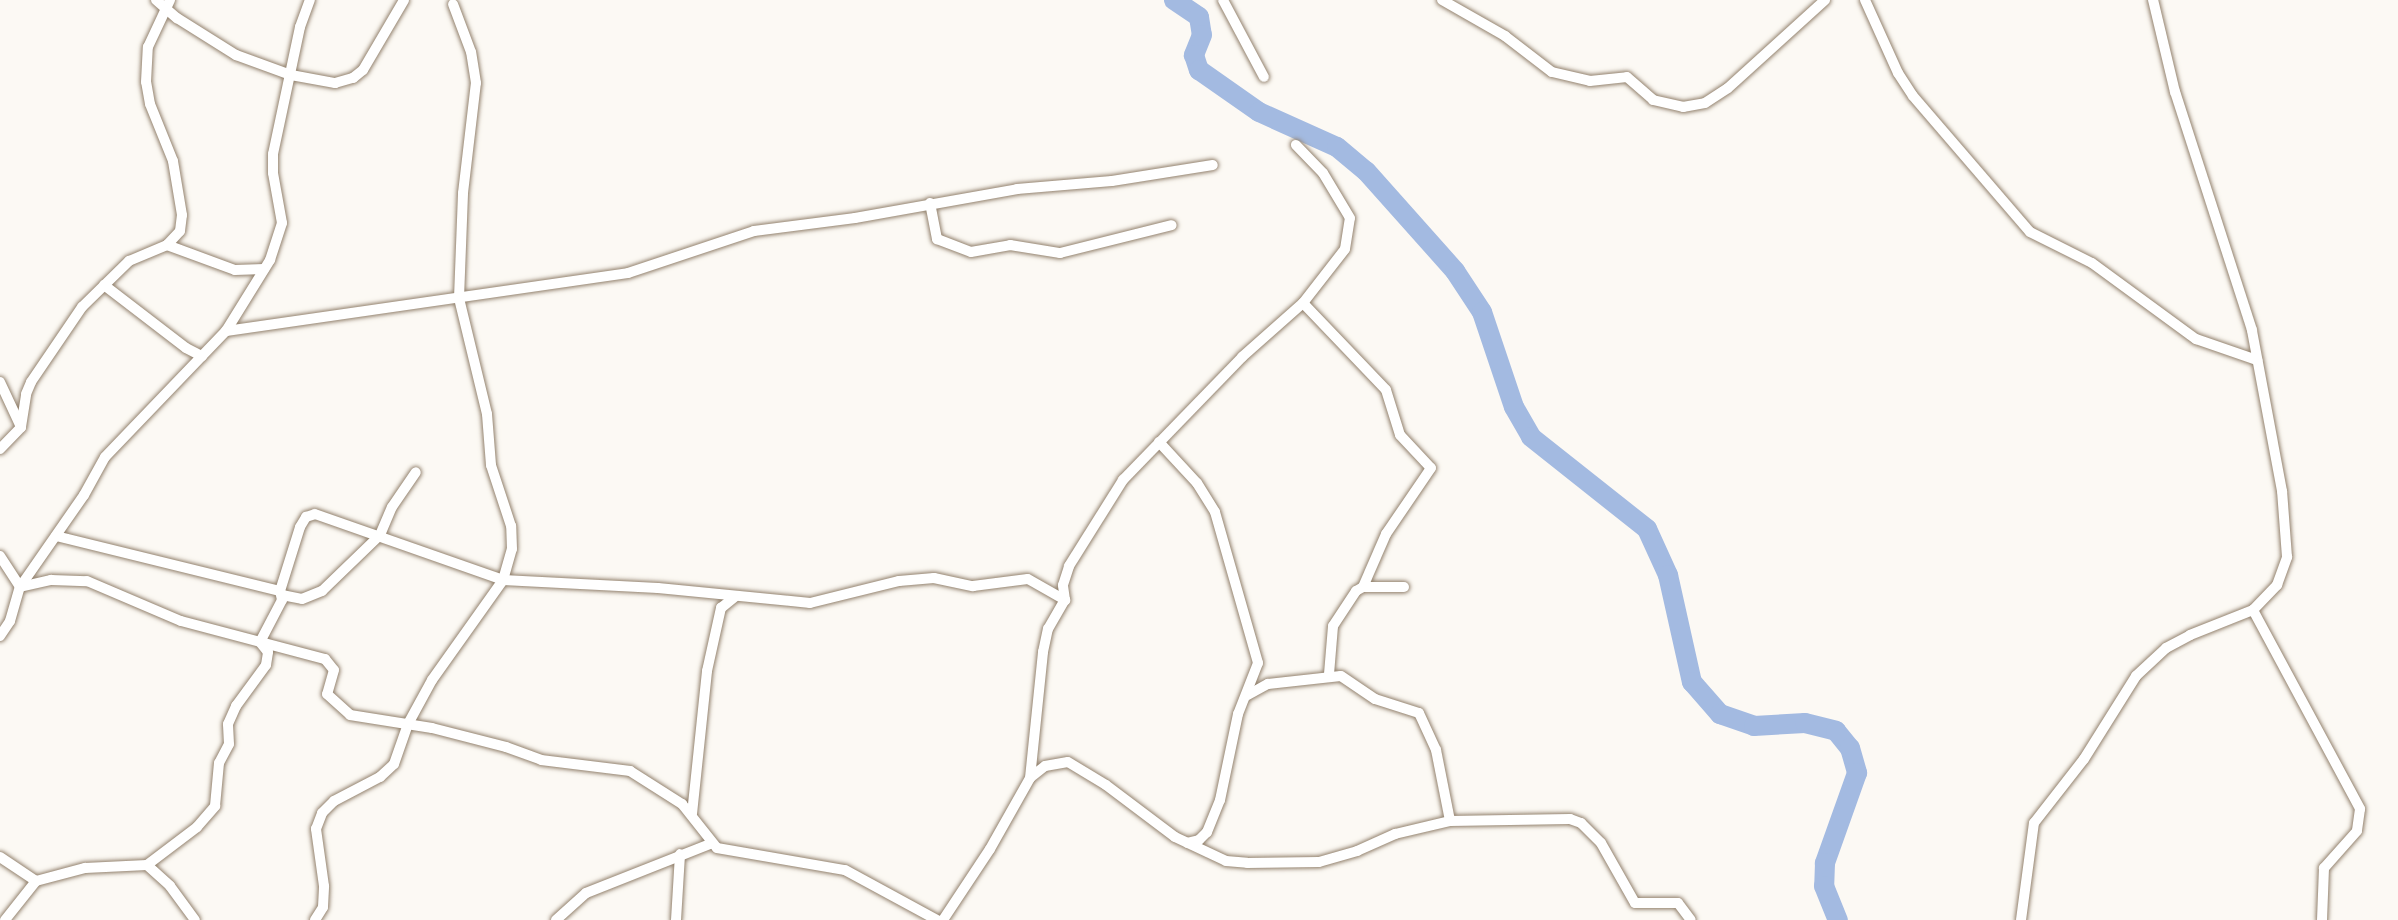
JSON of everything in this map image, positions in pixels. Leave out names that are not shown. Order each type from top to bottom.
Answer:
[{"type":"street","points":[[156,0],[168,4],[236,55],[291,75],[335,83],[353,78],[363,70],[404,0]]},
{"type":"street","points":[[0,636],[10,621],[20,587],[56,536],[105,457],[226,331],[264,269],[280,234],[273,154],[302,17],[310,0]]},
{"type":"street","points":[[1223,0],[1264,78]]},
{"type":"street","points":[[1442,0],[1505,36],[1552,72],[1590,81],[1627,77],[1653,100],[1683,107],[1705,103],[1728,88],[1825,0]]},
{"type":"street","points":[[1865,0],[1898,73],[1914,96],[2030,232],[2092,263],[2196,339],[2257,360]]},
{"type":"street","points":[[2021,920],[2034,823],[2084,759],[2136,676],[2166,648],[2190,635],[2253,610],[2283,576],[2288,544],[2271,421],[2248,314],[2175,92],[2153,0]]},
{"type":"street","points":[[0,449],[21,428],[26,394],[32,382],[82,307],[136,256],[167,245],[180,231],[182,215],[173,161],[150,104],[146,82],[148,47],[168,4]]},
{"type":"street","points":[[315,920],[323,907],[324,886],[316,829],[322,813],[334,801],[380,777],[394,764],[408,724],[432,680],[503,580],[512,549],[511,526],[491,465],[487,414],[459,298],[463,193],[476,83],[471,52],[453,4]]},
{"type":"street","points":[[1030,778],[1043,652],[1048,629],[1065,600],[1063,585],[1069,566],[1122,480],[1249,350],[1303,303],[1345,249],[1350,218],[1323,173],[1296,145]]},
{"type":"street","points":[[226,331],[628,273],[754,231],[844,220],[930,203],[1213,165]]},
{"type":"street","points":[[930,203],[937,239],[971,252],[1010,245],[1060,253],[1172,225]]},
{"type":"street","points":[[167,245],[235,270],[264,269]]},
{"type":"street","points":[[104,285],[186,348],[202,356]]},
{"type":"street","points":[[1303,303],[1386,390],[1400,435],[1431,468],[1386,534],[1363,587]]},
{"type":"street","points":[[0,382],[21,428]]},
{"type":"street","points":[[1159,442],[1197,483],[1215,512],[1226,543],[1258,663],[1245,697],[1212,820],[1203,837],[1186,843]]},
{"type":"street","points":[[56,536],[302,599],[322,591],[380,536],[392,507],[417,471]]},
{"type":"street","points":[[260,642],[281,593],[300,527],[310,514],[380,536],[503,580],[810,603],[899,581],[934,578],[973,586],[1028,579],[1065,600]]},
{"type":"street","points":[[0,556],[20,587]]},
{"type":"street","points":[[20,587],[51,580],[87,581],[181,621],[325,659],[334,676],[327,694],[350,715],[408,724],[506,747],[542,760],[630,771],[665,790],[692,814],[710,844]]},
{"type":"street","points":[[1329,674],[1333,626],[1356,591],[1363,587],[1404,587]]},
{"type":"street","points":[[692,814],[707,670],[722,608],[736,596]]},
{"type":"street","points":[[2253,610],[2360,809],[2358,831],[2324,868],[2322,920]]},
{"type":"street","points":[[5,920],[36,881],[85,868],[147,865],[197,827],[215,806],[219,763],[229,744],[228,724],[236,706],[266,665],[268,652],[260,642]]},
{"type":"street","points":[[1245,697],[1268,684],[1329,674],[1350,678],[1375,699],[1419,713],[1436,750],[1450,821]]},
{"type":"street","points":[[943,920],[990,849],[1030,778],[1045,766],[1068,762],[1186,843],[1226,861],[1319,862],[1357,851],[1395,834],[1450,821],[1559,818],[1581,823],[1601,843],[1635,903],[1678,903],[1691,920]]},
{"type":"street","points":[[556,920],[586,893],[710,844],[845,870],[937,920]]},
{"type":"street","points":[[676,920],[680,854]]},
{"type":"street","points":[[0,857],[36,881]]},
{"type":"street","points":[[147,865],[170,886],[195,920]]},
{"type":"waterway","points":[[1174,0],[1199,17],[1202,35],[1194,55],[1199,70],[1259,112],[1337,147],[1366,171],[1455,271],[1482,312],[1514,407],[1531,437],[1647,529],[1668,575],[1692,682],[1720,714],[1754,726],[1805,723],[1836,731],[1850,748],[1857,773],[1825,863],[1824,886],[1838,920]]}]
